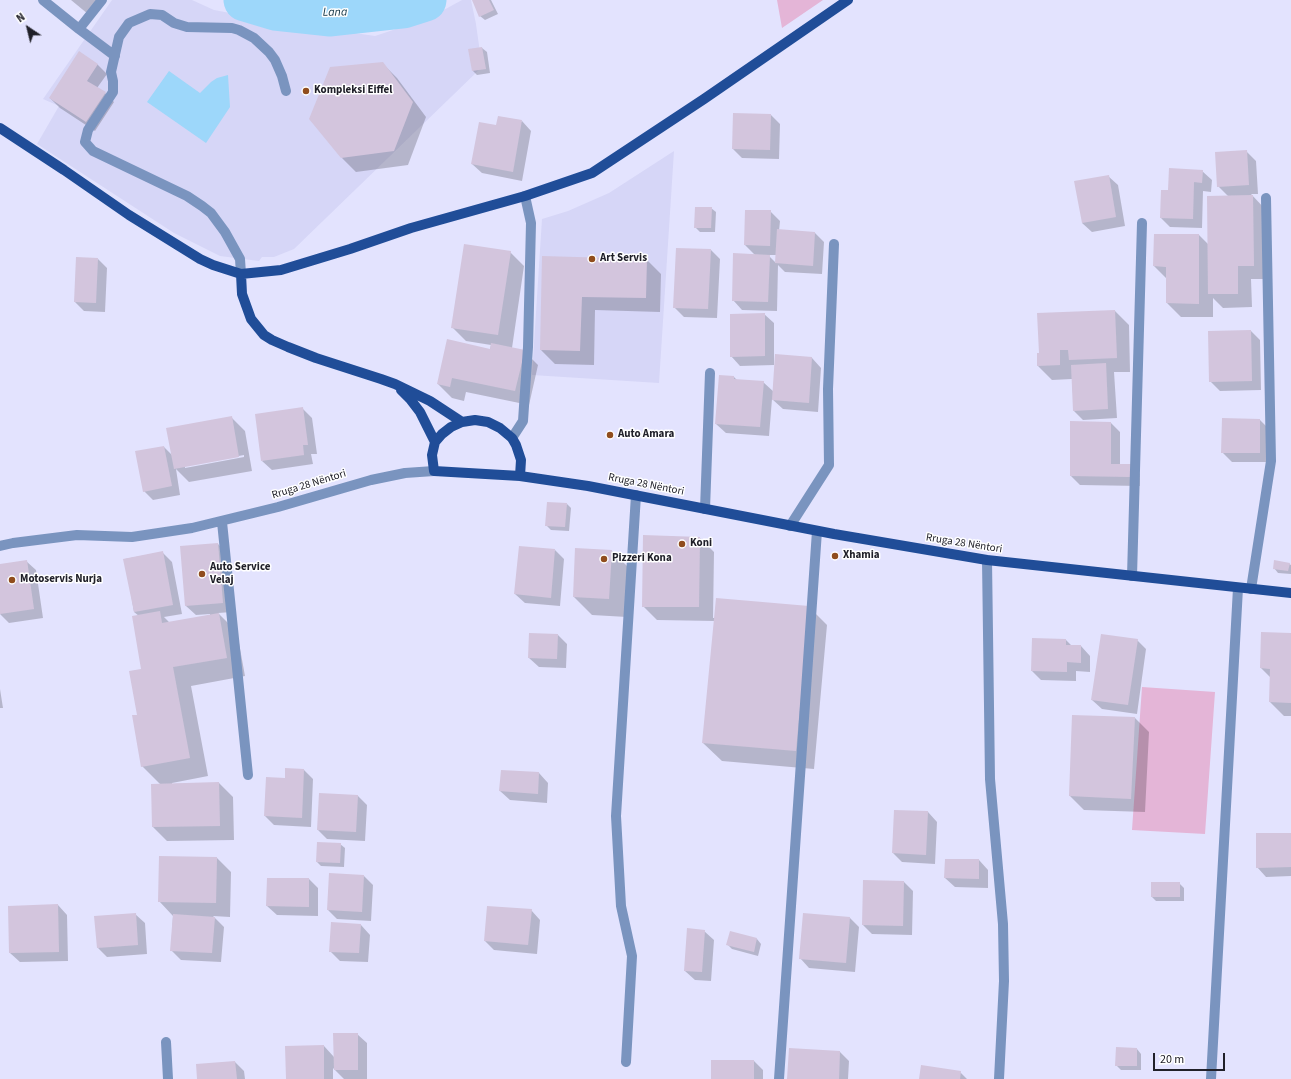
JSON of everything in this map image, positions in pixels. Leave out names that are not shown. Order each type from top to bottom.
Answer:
[{"type":"main road","points":[[0,128],[129,215],[200,259],[241,274],[281,270],[350,249],[411,228],[525,196],[592,173],[704,99],[848,0]]},
{"type":"main road","points":[[241,274],[242,294],[251,319],[264,335],[288,348],[395,384],[430,401],[462,422]]},
{"type":"main road","points":[[395,384],[420,412],[435,442]]},
{"type":"main road","points":[[434,471],[432,455],[435,442],[451,427],[462,422],[475,420],[488,422],[500,428],[512,438],[521,460],[520,476]]},
{"type":"main road","name":"Rruga 28 Nëntori","points":[[434,471],[520,476],[636,495],[817,531],[987,560],[1291,593]]},
{"type":"street","points":[[43,0],[115,56]]},
{"type":"street","points":[[79,29],[102,0]]},
{"type":"street","points":[[241,274],[240,259],[226,232],[202,206],[187,196],[93,151],[85,142],[88,130],[112,92],[113,81],[111,72],[119,37],[129,23],[150,14],[162,15],[174,23],[187,27],[232,28],[254,38],[275,60],[282,76],[286,91]]},
{"type":"street","points":[[512,438],[523,421],[528,362],[531,223],[525,196]]},
{"type":"street","points":[[1251,589],[1271,461],[1266,198]]},
{"type":"street","points":[[1132,576],[1142,223]]},
{"type":"street","points":[[790,526],[829,465],[828,389],[834,244]]},
{"type":"street","points":[[705,509],[710,373]]},
{"type":"street","name":"Rruga 28 Nëntori","points":[[0,546],[77,535],[132,537],[192,528],[222,522],[371,480],[405,473],[434,471]]},
{"type":"street","points":[[626,1062],[632,956],[621,906],[616,816],[636,495]]},
{"type":"street","points":[[222,522],[248,775]]},
{"type":"street","points":[[779,1079],[817,531]]},
{"type":"street","points":[[987,560],[990,779],[1003,924],[1004,981],[999,1079]]},
{"type":"street","points":[[1211,1079],[1238,588]]},
{"type":"street","points":[[166,1042],[168,1079]]},
{"type":"shaded area","points":[[112,0],[192,0],[214,10],[277,22],[375,36],[402,27],[422,17],[440,12],[462,0],[471,0],[482,67],[294,249],[274,257],[262,257],[259,261],[220,256],[174,233],[37,144],[59,106],[43,99]]},
{"type":"shaded area","points":[[777,0],[823,0],[782,28]]},
{"type":"shaded area","points":[[169,71],[200,93],[217,78],[228,75],[230,107],[206,143],[147,102]]},
{"type":"shaded area","points":[[674,151],[659,383],[532,375],[542,219],[568,211],[609,193]]},
{"type":"shaded area","points":[[1142,687],[1215,692],[1205,834],[1132,830]]},
{"type":"building","points":[[472,0],[489,0],[494,10],[479,17]]},
{"type":"building","points":[[482,47],[486,69],[472,71],[468,49]]},
{"type":"building","points":[[79,51],[98,64],[87,81],[106,92],[86,122],[49,98]]},
{"type":"building","points":[[383,62],[413,102],[394,151],[341,158],[309,119],[330,67]]},
{"type":"building","points":[[733,113],[771,114],[770,150],[732,149]]},
{"type":"building","points":[[498,116],[522,120],[513,172],[471,164],[479,122],[496,125]]},
{"type":"building","points":[[1247,150],[1249,185],[1217,187],[1215,152]]},
{"type":"building","points":[[1169,168],[1203,170],[1202,183],[1194,182],[1193,219],[1160,218],[1161,190],[1168,190]]},
{"type":"building","points":[[1109,175],[1116,217],[1082,223],[1074,181]]},
{"type":"building","points":[[1253,195],[1254,266],[1238,266],[1238,294],[1208,294],[1207,196]]},
{"type":"building","points":[[695,207],[712,207],[711,228],[694,228]]},
{"type":"building","points":[[745,210],[771,210],[770,246],[744,245]]},
{"type":"building","points":[[777,229],[815,232],[813,266],[775,263]]},
{"type":"building","points":[[1154,234],[1199,234],[1199,304],[1166,303],[1166,267],[1153,266]]},
{"type":"building","points":[[464,244],[511,251],[498,335],[451,328]]},
{"type":"building","points":[[676,248],[711,249],[708,309],[673,308]]},
{"type":"building","points":[[733,253],[770,255],[768,302],[732,301]]},
{"type":"building","points":[[542,256],[647,259],[646,298],[582,297],[580,351],[540,350]]},
{"type":"building","points":[[76,257],[98,258],[96,303],[74,302]]},
{"type":"building","points":[[1115,310],[1117,358],[1069,360],[1068,350],[1060,350],[1060,365],[1037,366],[1037,353],[1039,353],[1037,313]]},
{"type":"building","points":[[765,313],[765,356],[730,357],[730,314]]},
{"type":"building","points":[[1251,330],[1252,381],[1209,382],[1208,331]]},
{"type":"building","points":[[447,339],[490,349],[491,343],[525,350],[515,391],[452,378],[450,387],[437,384]]},
{"type":"building","points":[[775,354],[812,357],[809,403],[772,400]]},
{"type":"building","points":[[1106,363],[1108,409],[1073,411],[1071,365]]},
{"type":"building","points":[[719,375],[734,376],[734,379],[764,381],[760,427],[715,424]]},
{"type":"building","points":[[303,407],[308,445],[303,445],[304,455],[261,461],[255,414]]},
{"type":"building","points":[[232,416],[239,457],[174,469],[166,428]]},
{"type":"building","points":[[1222,418],[1260,419],[1260,453],[1221,453]]},
{"type":"building","points":[[1070,421],[1111,422],[1111,464],[1131,464],[1131,477],[1070,476]]},
{"type":"building","points":[[164,446],[172,486],[143,492],[135,451]]},
{"type":"building","points":[[547,502],[567,503],[565,527],[545,526]]},
{"type":"building","points":[[643,535],[700,537],[699,607],[642,607]]},
{"type":"building","name":"Auto Service Velaj","points":[[218,543],[223,603],[185,606],[180,546]]},
{"type":"building","points":[[519,546],[555,549],[551,598],[514,594]]},
{"type":"building","points":[[575,548],[612,550],[609,599],[573,597]]},
{"type":"building","points":[[163,551],[173,605],[134,612],[123,559]]},
{"type":"building","points":[[27,560],[34,609],[0,614],[0,564]]},
{"type":"building","points":[[1274,560],[1290,563],[1288,571],[1273,569]]},
{"type":"building","points":[[716,598],[809,606],[796,751],[702,743]]},
{"type":"building","points":[[160,611],[162,623],[219,613],[227,658],[173,667],[190,758],[141,767],[132,715],[137,715],[129,671],[141,669],[132,616]]},
{"type":"building","points":[[1261,632],[1291,633],[1291,703],[1269,702],[1270,669],[1260,668]]},
{"type":"building","points":[[529,633],[558,634],[557,659],[528,658]]},
{"type":"building","points":[[1101,634],[1138,639],[1128,705],[1091,700]]},
{"type":"building","points":[[1032,638],[1066,639],[1066,645],[1081,645],[1081,663],[1067,662],[1067,672],[1031,671]]},
{"type":"building","points":[[1072,715],[1135,717],[1131,799],[1069,796]]},
{"type":"building","points":[[285,768],[304,769],[302,818],[264,816],[266,777],[285,778]]},
{"type":"building","points":[[501,770],[539,772],[538,794],[499,791]]},
{"type":"building","points":[[219,782],[220,826],[152,827],[151,784]]},
{"type":"building","points":[[319,793],[358,795],[356,832],[317,830]]},
{"type":"building","points":[[894,810],[928,811],[926,855],[892,853]]},
{"type":"building","points":[[1256,833],[1291,833],[1291,867],[1256,868]]},
{"type":"building","points":[[317,842],[341,843],[340,863],[316,862]]},
{"type":"building","points":[[159,856],[217,857],[216,903],[158,902]]},
{"type":"building","points":[[945,859],[979,859],[979,879],[944,878]]},
{"type":"building","points":[[329,873],[364,875],[362,912],[327,910]]},
{"type":"building","points":[[267,878],[309,878],[309,907],[266,906]]},
{"type":"building","points":[[863,880],[904,881],[903,926],[862,925]]},
{"type":"building","points":[[1151,882],[1180,882],[1180,897],[1151,897]]},
{"type":"building","points":[[58,904],[59,952],[9,953],[8,906]]},
{"type":"building","points":[[487,906],[532,909],[528,945],[484,941]]},
{"type":"building","points":[[136,913],[138,945],[97,948],[94,916]]},
{"type":"building","points":[[803,913],[850,917],[846,963],[799,959]]},
{"type":"building","points":[[173,914],[215,917],[212,953],[170,951]]},
{"type":"building","points":[[331,922],[361,924],[359,953],[329,952]]},
{"type":"building","points":[[687,928],[705,930],[702,972],[684,971]]},
{"type":"building","points":[[730,931],[757,938],[754,952],[726,945]]},
{"type":"building","points":[[333,1033],[358,1033],[358,1070],[334,1070]]},
{"type":"building","points":[[324,1045],[324,1079],[286,1079],[285,1046]]},
{"type":"building","points":[[1116,1047],[1137,1048],[1137,1066],[1115,1066]]},
{"type":"building","points":[[789,1048],[840,1051],[839,1079],[787,1079]]},
{"type":"building","points":[[711,1060],[754,1060],[754,1079],[711,1079]]},
{"type":"building","points":[[235,1061],[237,1079],[197,1079],[196,1064]]},
{"type":"building","points":[[921,1065],[961,1071],[960,1079],[919,1079]]},
{"type":"waterway","name":"Lana","points":[[245,0],[275,9],[331,15],[403,7],[425,0]]},
{"type":"place","name":"Kompleksi Eiffel","points":[[306,91]]},
{"type":"place","name":"Art Servis","points":[[592,259]]},
{"type":"place","name":"Auto Amara","points":[[610,435]]},
{"type":"place","name":"Koni","points":[[682,544]]},
{"type":"place","name":"Xhamia","points":[[835,556]]},
{"type":"place","name":"Pizzeri Kona","points":[[604,559]]},
{"type":"place","name":"Auto Service Velaj","points":[[202,574]]},
{"type":"place","name":"Motoservis Nurja","points":[[12,580]]}]
